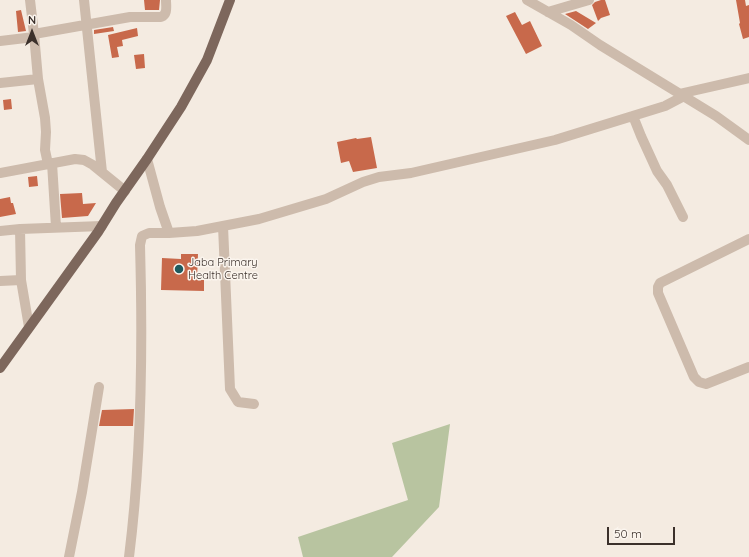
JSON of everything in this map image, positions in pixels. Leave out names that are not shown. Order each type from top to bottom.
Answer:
[{"type":"main road","points":[[0,368],[102,226],[181,107],[207,60],[230,0]]},
{"type":"street","points":[[30,0],[38,79],[45,118],[46,150],[50,164],[56,227]]},
{"type":"street","points":[[84,0],[102,172]]},
{"type":"street","points":[[0,41],[130,17],[161,17],[165,16],[166,0]]},
{"type":"street","points":[[527,0],[571,25],[716,116],[749,140]]},
{"type":"street","points":[[548,12],[588,0]]},
{"type":"street","points":[[129,557],[134,512],[141,402],[142,316],[140,245],[142,236],[149,233],[197,231],[259,219],[326,199],[363,182],[379,177],[410,173],[555,140],[664,106],[681,95],[749,78]]},
{"type":"street","points":[[0,83],[38,79]]},
{"type":"street","points":[[633,116],[657,171],[684,217]]},
{"type":"street","points":[[0,171],[75,159],[84,160],[94,165],[125,191]]},
{"type":"street","points":[[147,159],[169,233]]},
{"type":"street","points":[[0,231],[56,227],[102,226]]},
{"type":"street","points":[[223,226],[230,389],[238,402],[254,404]]},
{"type":"street","points":[[20,229],[21,280],[29,327]]},
{"type":"street","points":[[749,239],[660,283],[658,287],[658,293],[694,377],[699,382],[706,384],[749,367]]},
{"type":"street","points":[[0,281],[21,280]]},
{"type":"street","points":[[69,557],[82,492],[99,387]]},
{"type":"green space","points":[[450,424],[439,507],[392,557],[303,557],[298,537],[408,500],[392,443]]},
{"type":"building","points":[[144,0],[160,0],[159,10],[145,10]]},
{"type":"building","points":[[601,0],[605,0],[610,15],[601,18],[598,21],[592,5]]},
{"type":"building","points":[[736,0],[745,0],[746,6],[749,5],[749,37],[743,39],[739,24]]},
{"type":"building","points":[[21,10],[26,31],[18,32],[16,11]]},
{"type":"building","points":[[576,11],[596,23],[588,29],[565,14]]},
{"type":"building","points":[[515,12],[522,25],[530,21],[542,46],[526,54],[506,16]]},
{"type":"building","points":[[113,27],[114,31],[94,34],[94,30]]},
{"type":"building","points":[[137,28],[138,36],[122,40],[123,46],[117,47],[119,57],[112,58],[108,35]]},
{"type":"building","points":[[144,54],[145,68],[136,69],[134,55]]},
{"type":"building","points":[[11,99],[12,109],[4,110],[3,100]]},
{"type":"building","points":[[371,137],[377,168],[353,172],[349,161],[341,163],[337,142]]},
{"type":"building","points":[[37,176],[38,186],[29,187],[28,177]]},
{"type":"building","points":[[82,193],[83,204],[96,203],[88,216],[62,218],[60,194]]},
{"type":"building","points":[[10,197],[16,214],[0,217],[0,199]]},
{"type":"building","name":"Jaba Primary Health Centre","points":[[181,254],[198,254],[197,280],[204,280],[204,291],[161,290],[162,258],[181,259]]},
{"type":"building","points":[[134,409],[133,426],[99,426],[102,410]]},
{"type":"place","name":"Jaba Primary Health Centre","points":[[179,269]]}]
